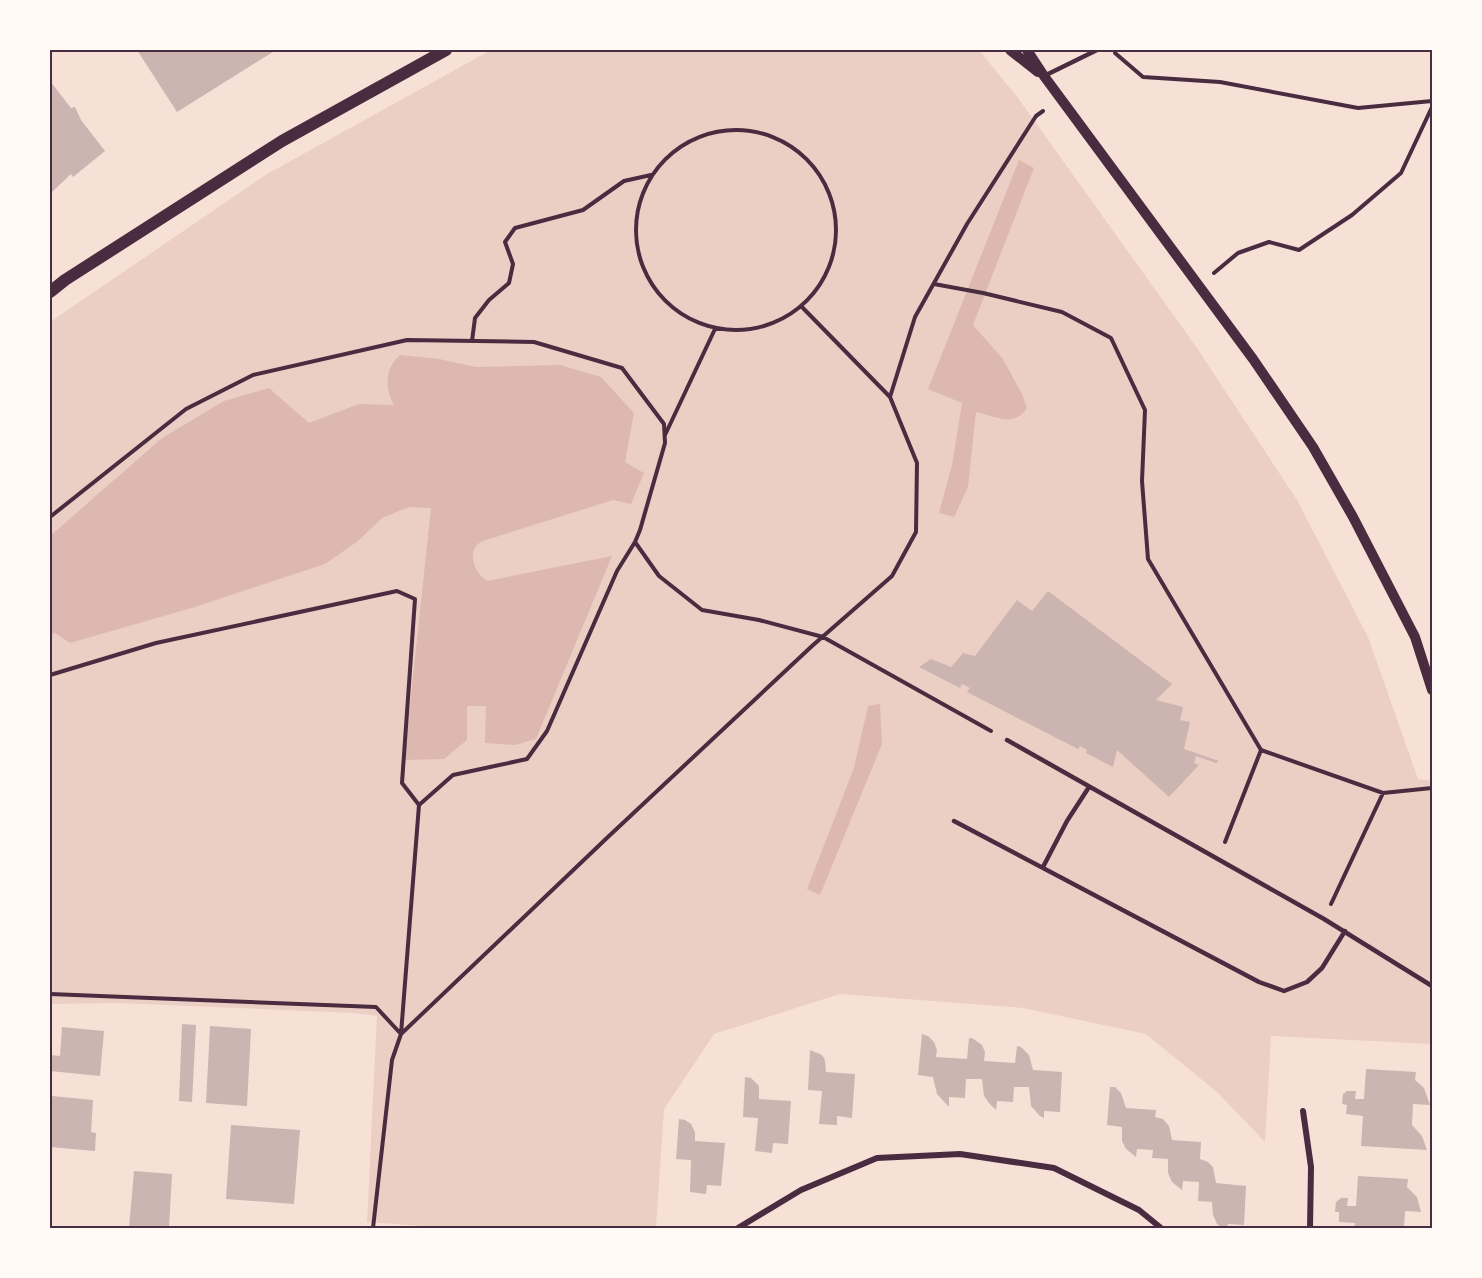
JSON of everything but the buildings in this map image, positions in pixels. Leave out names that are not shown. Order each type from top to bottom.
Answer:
[{"type":"main road","points":[[50,292],[65,280],[282,141],[446,50]]},
{"type":"street","points":[[1010,50],[1044,76]]},
{"type":"street","points":[[1027,50],[1253,359],[1313,447],[1353,517],[1415,637],[1432,690]]},
{"type":"street","points":[[1303,1111],[1311,1167],[1310,1228]]},
{"type":"street","points":[[738,1228],[801,1190],[878,1158],[960,1154],[1054,1168],[1139,1210],[1161,1228]]},
{"type":"lane","points":[[1044,76],[1097,50]]},
{"type":"lane","points":[[1007,740],[1345,931],[1432,986]]},
{"type":"lane","points":[[1043,867],[1067,821],[1089,787]]},
{"type":"lane","points":[[954,821],[1258,982],[1284,991],[1307,982],[1322,968],[1345,931]]},
{"type":"path","points":[[1112,50],[1143,77],[1220,82],[1358,108],[1432,101]]},
{"type":"path","points":[[890,397],[915,317],[967,224],[1036,116],[1061,98]]},
{"type":"path","points":[[1199,286],[1238,253],[1269,242],[1299,250],[1352,215],[1401,173],[1432,107]]},
{"type":"path","points":[[732,128],[765,132],[796,147],[820,172],[834,203],[837,238],[829,271],[810,300],[782,320],[750,330],[715,329],[684,317],[660,296],[643,268],[635,236],[638,204],[651,174],[673,150],[701,134],[732,128]]},
{"type":"path","points":[[472,341],[475,318],[489,300],[509,283],[513,264],[505,242],[515,228],[583,210],[624,181],[651,174]]},
{"type":"path","points":[[934,284],[1062,312],[1111,338],[1145,410],[1142,481],[1148,559],[1261,750],[1383,793],[1432,788]]},
{"type":"path","points":[[401,1034],[609,836],[892,576],[916,532],[917,463],[890,397],[801,306]]},
{"type":"path","points":[[664,436],[715,329]]},
{"type":"path","points":[[50,517],[186,409],[253,375],[407,340],[534,342],[622,368],[664,424],[665,443],[635,542],[618,571],[547,732],[527,759],[453,775],[419,805]]},
{"type":"path","points":[[635,542],[659,576],[702,610],[759,620],[823,637],[1007,740]]},
{"type":"path","points":[[50,675],[156,643],[398,591],[415,599],[402,783],[419,805],[401,1034],[392,1060],[373,1228]]},
{"type":"path","points":[[1218,859],[1261,750]]},
{"type":"path","points":[[1324,919],[1383,793]]},
{"type":"path","points":[[50,994],[376,1007],[401,1034]]},
{"type":"shaded area","points":[[491,50],[979,50],[1018,98],[1197,348],[1297,500],[1368,637],[1418,779],[1432,781],[1432,1044],[1271,1036],[1265,1142],[1218,1093],[1146,1034],[1023,1008],[840,994],[714,1034],[664,1109],[656,1228],[451,1228],[367,1222],[377,1016],[355,1013],[117,1003],[50,1004],[50,322],[267,174]]},
{"type":"shaded area","points":[[1019,160],[1034,168],[973,325],[1003,359],[1027,408],[1016,418],[1010,419],[976,412],[968,487],[954,517],[939,513],[952,465],[962,403],[928,389]]},
{"type":"shaded area","points":[[400,355],[439,359],[476,367],[560,365],[601,377],[634,413],[625,462],[644,473],[631,504],[613,500],[483,541],[474,550],[475,567],[487,581],[612,556],[536,739],[515,745],[485,743],[486,706],[467,706],[467,740],[444,759],[404,760],[431,508],[409,507],[382,518],[358,541],[325,564],[195,607],[70,643],[55,633],[50,635],[50,536],[162,438],[224,401],[269,388],[309,423],[359,404],[394,405],[389,392],[388,378],[391,366]]},
{"type":"shaded area","points":[[880,704],[882,744],[820,895],[807,889],[854,768],[868,706]]}]
